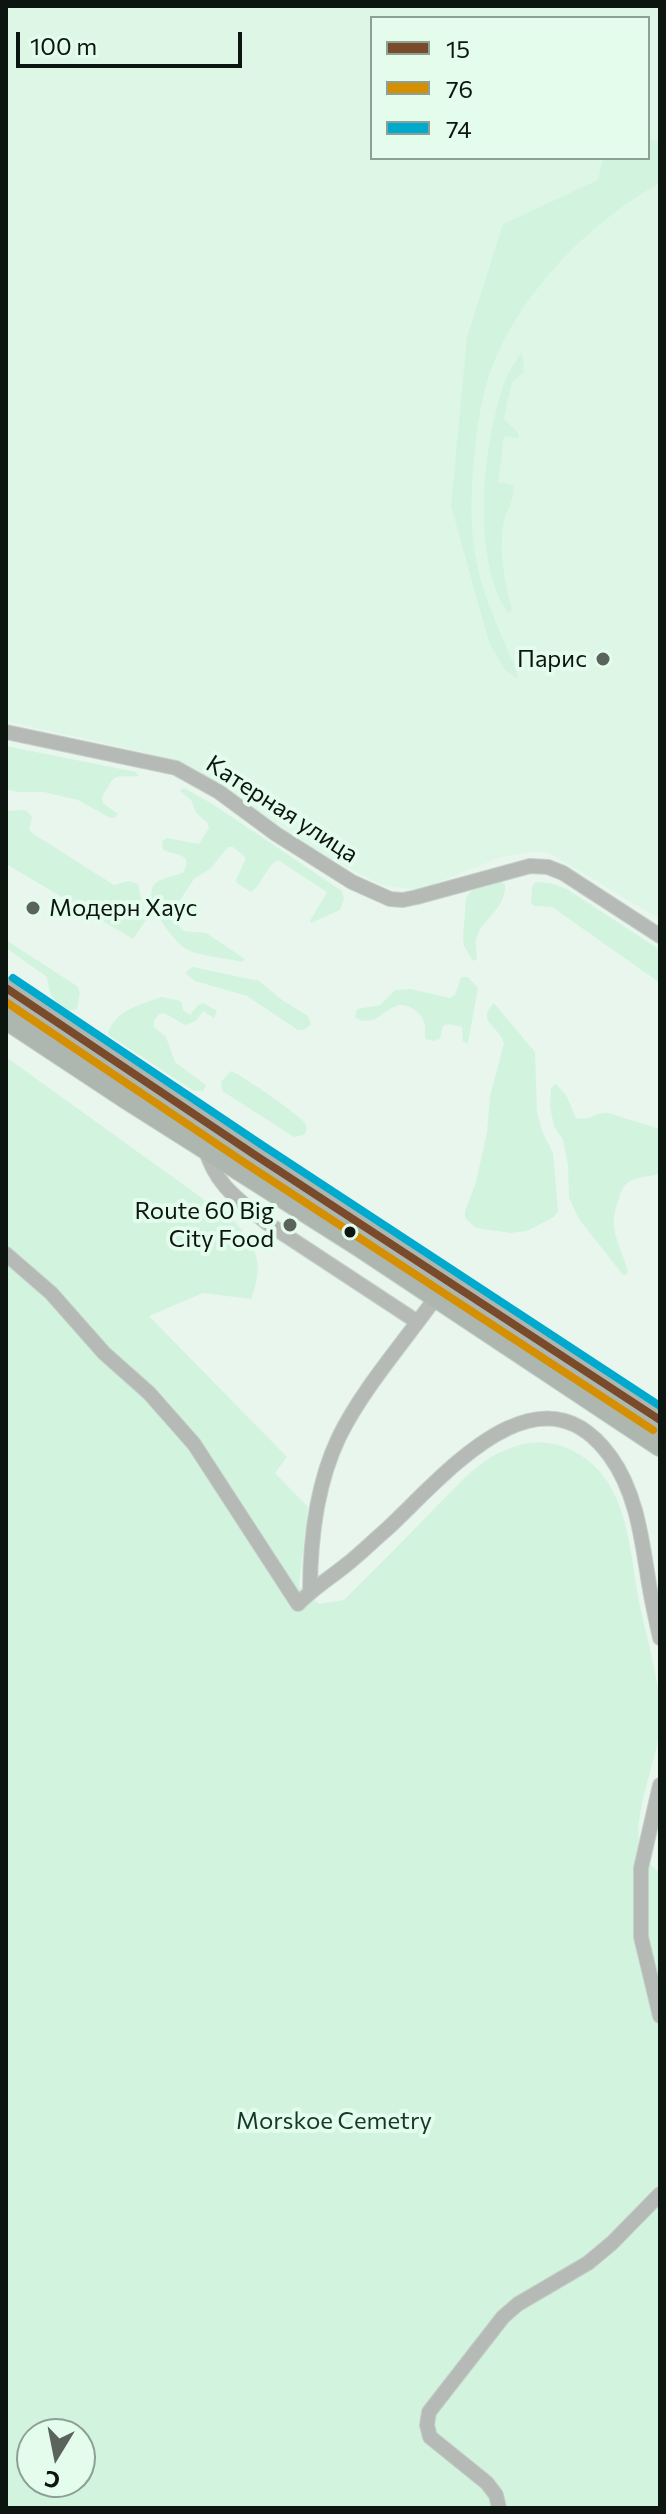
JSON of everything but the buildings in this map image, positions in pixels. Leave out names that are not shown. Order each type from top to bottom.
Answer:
[{"type":"highway","points":[[6,988],[660,1420]]},
{"type":"highway","points":[[6,1018],[660,1445]]},
{"type":"street","name":"Катерная улица","points":[[6,732],[176,768],[219,792],[340,875],[390,899],[417,897],[530,866],[548,867],[563,873],[660,936]]},
{"type":"street","points":[[205,1148],[211,1170],[256,1213],[416,1321]]},
{"type":"street","points":[[6,1254],[51,1293],[104,1353],[149,1393],[194,1444],[298,1604],[485,1442],[515,1423],[545,1417],[579,1428],[598,1441],[616,1465],[642,1535],[660,1638]]},
{"type":"street","points":[[310,1592],[310,1545],[315,1518],[339,1438],[416,1321],[436,1297]]},
{"type":"street","points":[[660,1785],[641,1868],[641,1937],[660,2016]]},
{"type":"street","points":[[499,2508],[496,2495],[487,2483],[430,2437],[427,2425],[429,2412],[503,2317],[518,2304],[588,2263],[660,2194]]},
{"type":"shaded area","points":[[6,6],[660,6],[660,919],[549,853],[535,851],[501,857],[419,890],[381,885],[273,828],[187,765],[6,721]]},
{"type":"green space","points":[[650,140],[660,141],[660,183],[606,219],[581,241],[536,290],[517,317],[489,376],[476,436],[472,486],[473,541],[485,593],[517,672],[517,679],[505,670],[489,642],[451,506],[467,337],[503,224],[598,180],[603,160],[650,160]]},
{"type":"green space","points":[[522,351],[524,372],[512,382],[504,418],[519,438],[504,436],[498,482],[513,485],[514,490],[504,521],[502,544],[512,610],[509,614],[497,591],[489,564],[484,501],[490,437],[497,409],[506,380]]},
{"type":"green space","points":[[6,746],[136,772],[139,776],[119,776],[110,783],[102,798],[103,803],[118,814],[110,818],[78,800],[44,792],[6,789]]},
{"type":"green space","points":[[184,788],[342,891],[344,899],[340,910],[311,923],[327,892],[278,860],[251,892],[236,880],[246,858],[233,847],[228,847],[210,869],[194,879],[180,900],[178,925],[184,931],[206,933],[245,959],[242,962],[186,949],[161,920],[151,892],[156,883],[183,873],[186,866],[185,858],[163,850],[162,841],[167,838],[199,844],[209,828],[207,822],[196,813],[191,800],[180,791]]},
{"type":"green space","points":[[21,810],[32,817],[29,829],[32,833],[114,885],[129,881],[138,884],[146,920],[133,939],[6,864],[6,811]]},
{"type":"green space","points":[[501,882],[505,884],[502,901],[478,933],[477,959],[473,961],[464,946],[463,937],[466,898],[471,891]]},
{"type":"green space","points":[[535,882],[567,889],[660,950],[660,983],[552,907],[534,906],[531,903]]},
{"type":"green space","points":[[6,940],[77,986],[80,993],[77,1009],[69,1011],[55,1001],[47,977],[6,948]]},
{"type":"green space","points":[[193,967],[259,981],[308,1016],[311,1024],[304,1030],[298,1030],[247,996],[195,981],[186,974]]},
{"type":"green space","points":[[461,977],[468,977],[478,988],[468,1043],[463,1042],[462,1027],[448,1024],[443,1026],[440,1039],[425,1039],[422,1017],[405,1005],[396,1006],[373,1020],[355,1018],[357,1009],[380,1005],[395,990],[411,989],[450,998],[455,995]]},
{"type":"green space","points":[[162,997],[181,1001],[183,1010],[190,1015],[203,1003],[217,1011],[214,1018],[203,1011],[196,1021],[185,1025],[164,1013],[154,1021],[154,1027],[166,1037],[175,1062],[206,1085],[203,1091],[194,1091],[108,1033],[123,1013]]},
{"type":"green space","points":[[494,1003],[535,1052],[537,1111],[542,1131],[553,1153],[558,1211],[554,1217],[527,1231],[511,1233],[476,1228],[465,1218],[476,1182],[487,1132],[490,1096],[504,1043],[487,1019]]},
{"type":"green space","name":"Morskoe Cemetry","points":[[6,1057],[234,1221],[249,1239],[258,1266],[251,1299],[203,1293],[149,1316],[287,1457],[275,1473],[308,1507],[299,1586],[319,1604],[344,1600],[475,1469],[503,1451],[530,1443],[564,1447],[592,1463],[606,1479],[616,1498],[629,1541],[657,1680],[660,1710],[658,1739],[642,1806],[639,1838],[642,1854],[660,1874],[660,2508],[6,2508]]},
{"type":"green space","points":[[231,1071],[301,1119],[307,1127],[304,1135],[294,1137],[222,1091],[221,1082]]},
{"type":"green space","points":[[556,1084],[566,1095],[576,1118],[608,1113],[660,1129],[660,1174],[627,1183],[615,1209],[614,1228],[628,1272],[626,1275],[579,1219],[569,1198],[568,1165],[563,1140],[554,1126],[550,1107],[551,1088]]},
{"type":"transit line","name":"74","points":[[13,978],[660,1406]]},
{"type":"transit line","name":"15","points":[[6,988],[660,1420]]},
{"type":"transit line","name":"76","points":[[6,1002],[248,1165],[653,1430]]},
{"type":"place","name":"Парис","points":[[603,659]]},
{"type":"place","name":"Модерн Хаус","points":[[33,908]]},
{"type":"place","name":"Route 60 Big City Food","points":[[290,1225]]}]
